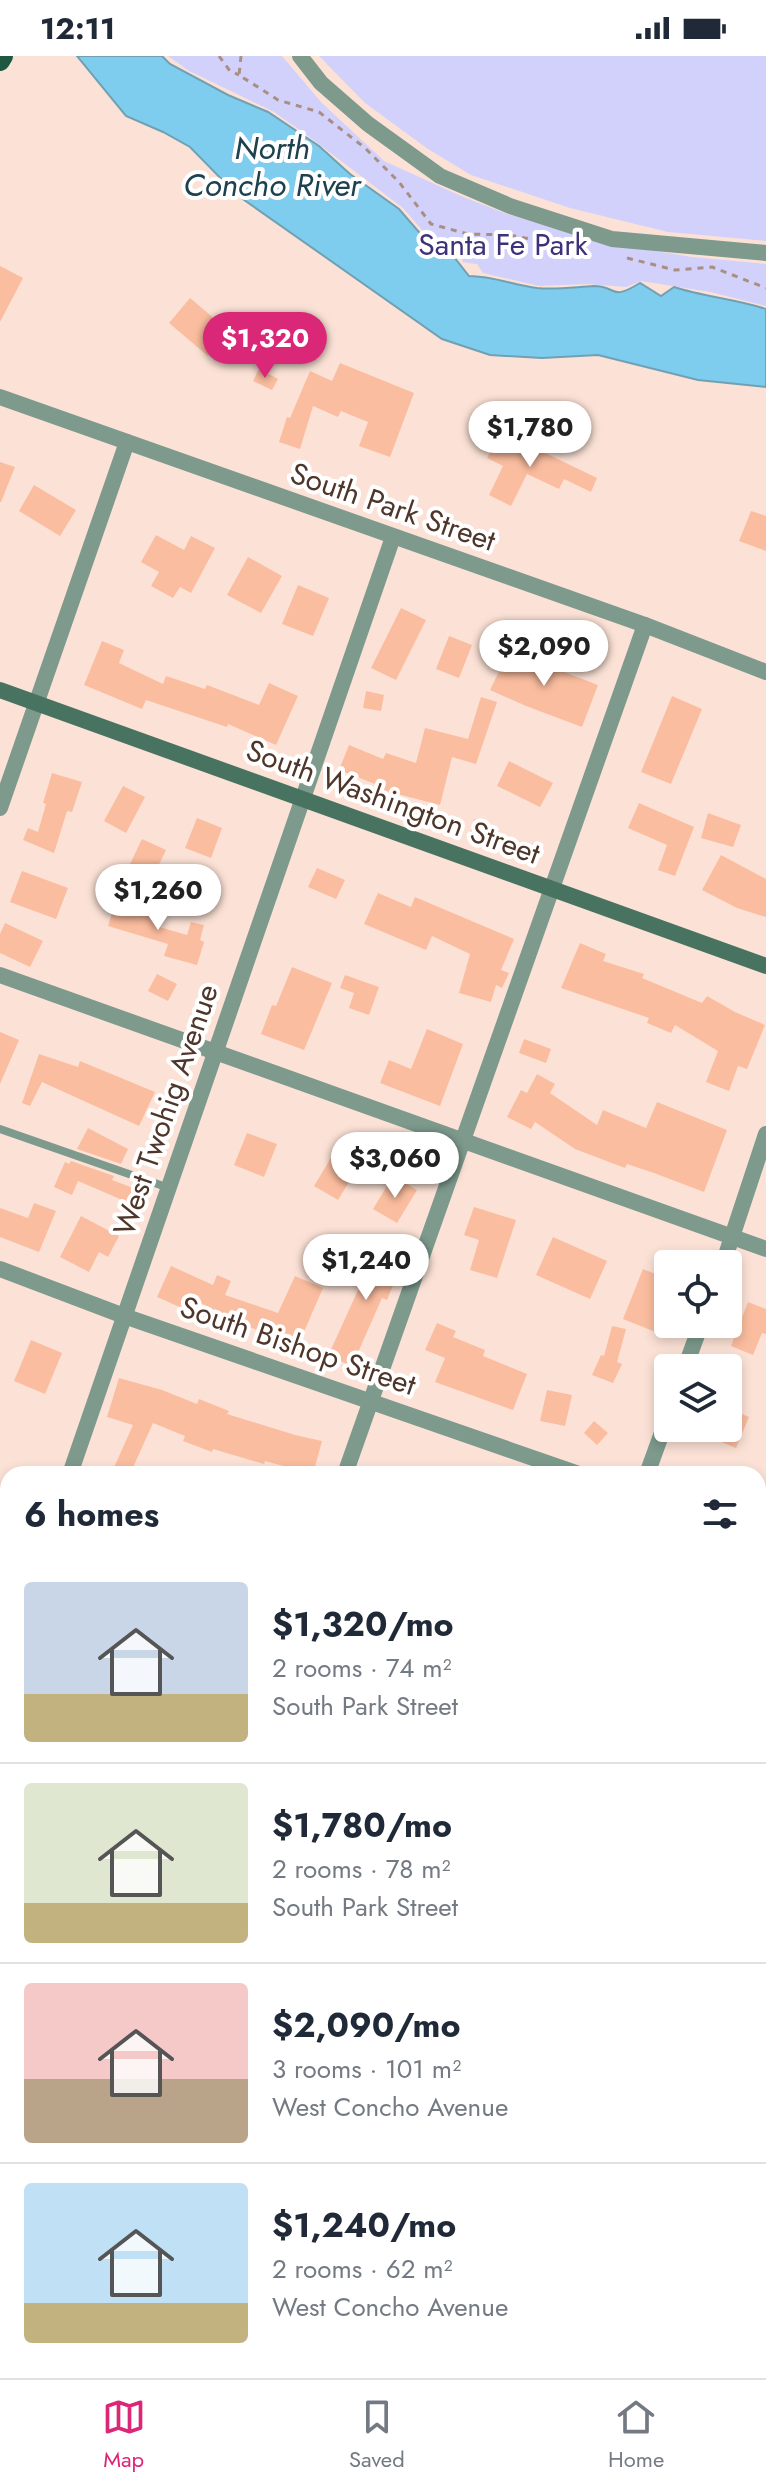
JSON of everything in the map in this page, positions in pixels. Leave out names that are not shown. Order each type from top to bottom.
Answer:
[{"type":"main road","points":[[0,61],[3,56]]},
{"type":"street","points":[[300,56],[321,83],[368,124],[440,176],[510,206],[612,239],[766,253]]},
{"type":"street","name":"South Park Street","points":[[0,397],[645,625],[766,672]]},
{"type":"street","points":[[0,808],[127,442]]},
{"type":"street","name":"West Twohig Avenue","points":[[73,1466],[305,800],[393,537]]},
{"type":"street","points":[[348,1466],[645,625]]},
{"type":"street","name":"South Washington Street","points":[[0,690],[766,966]]},
{"type":"street","points":[[0,975],[766,1249]]},
{"type":"street","points":[[728,1250],[766,1134]]},
{"type":"street","name":"South Bishop Street","points":[[0,1269],[124,1316],[556,1466]]},
{"type":"street","points":[[650,1466],[659,1442]]},
{"type":"lane","points":[[0,1129],[169,1188]]},
{"type":"path","points":[[219,56],[230,71],[239,75]]},
{"type":"green space","name":"Santa Fe Park","points":[[168,56],[282,56],[321,102],[384,161],[507,214],[609,243],[692,257],[766,264],[766,306],[710,292],[641,281],[626,287],[586,284],[539,286],[483,273],[477,264],[463,262],[459,254],[429,238],[403,208],[274,112],[189,71]]},
{"type":"green space","points":[[319,56],[766,56],[766,241],[668,232],[570,208],[471,175],[428,149],[365,103]]},
{"type":"water","name":"North Concho River","points":[[77,56],[162,56],[170,64],[228,95],[268,112],[319,146],[350,174],[399,209],[424,238],[454,257],[469,276],[537,288],[594,286],[618,292],[640,283],[661,296],[674,287],[766,309],[766,387],[698,380],[598,355],[542,358],[490,355],[442,339],[237,195],[190,147],[126,116]]},
{"type":"building","points":[[0,266],[23,278],[0,322]]},
{"type":"building","points":[[190,298],[229,331],[208,356],[169,323]]},
{"type":"building","points":[[340,363],[414,393],[390,457],[359,446],[368,422],[341,411],[338,417],[313,406],[300,449],[279,442],[287,417],[290,418],[310,371],[332,381]]},
{"type":"building","points":[[259,369],[278,379],[272,390],[253,381]]},
{"type":"building","points":[[500,431],[597,478],[591,492],[564,479],[559,489],[527,474],[511,506],[489,495],[503,466],[487,458]]},
{"type":"building","points":[[0,462],[15,467],[1,502],[0,502]]},
{"type":"building","points":[[34,485],[76,510],[60,536],[19,511]]},
{"type":"building","points":[[751,511],[766,516],[766,551],[739,541]]},
{"type":"building","points":[[156,535],[184,550],[191,536],[215,548],[191,593],[180,587],[173,598],[151,586],[159,572],[141,562]]},
{"type":"building","points":[[248,557],[282,576],[261,613],[227,595]]},
{"type":"building","points":[[298,585],[329,598],[313,636],[282,624]]},
{"type":"building","points":[[401,608],[426,620],[396,680],[371,668]]},
{"type":"building","points":[[449,636],[472,645],[459,678],[436,669]]},
{"type":"building","points":[[102,641],[124,650],[119,663],[163,684],[166,676],[205,689],[207,685],[259,705],[269,683],[298,696],[276,745],[228,724],[227,727],[146,700],[142,709],[84,685]]},
{"type":"building","points":[[511,647],[543,664],[598,685],[582,727],[490,690]]},
{"type":"building","points":[[366,691],[384,695],[381,711],[363,708]]},
{"type":"building","points":[[672,696],[702,709],[671,784],[641,772]]},
{"type":"building","points":[[481,697],[497,702],[476,764],[452,757],[440,805],[374,788],[375,784],[339,770],[349,745],[383,759],[386,753],[416,763],[425,728],[468,739]]},
{"type":"building","points":[[509,761],[553,783],[540,807],[497,786]]},
{"type":"building","points":[[52,773],[82,782],[72,812],[67,811],[54,853],[23,840],[28,828],[38,832]]},
{"type":"building","points":[[123,786],[145,797],[126,833],[104,821]]},
{"type":"building","points":[[639,803],[694,827],[675,876],[658,870],[667,845],[628,828]]},
{"type":"building","points":[[708,813],[741,825],[733,847],[701,838]]},
{"type":"building","points":[[197,818],[222,828],[211,858],[185,848]]},
{"type":"building","points":[[474,819],[491,825],[486,838],[470,833]]},
{"type":"building","points":[[142,839],[166,850],[154,875],[130,864]]},
{"type":"building","points":[[721,855],[766,879],[766,917],[737,908],[702,890]]},
{"type":"building","points":[[317,868],[345,880],[336,899],[308,887]]},
{"type":"building","points":[[22,871],[68,888],[56,919],[10,902]]},
{"type":"building","points":[[378,893],[411,907],[415,897],[514,939],[501,970],[509,973],[502,988],[496,985],[491,1002],[459,993],[470,954],[432,936],[426,950],[364,924]]},
{"type":"building","points":[[116,900],[160,913],[156,926],[187,935],[191,922],[204,925],[200,940],[204,942],[197,965],[164,956],[168,944],[108,926]]},
{"type":"building","points":[[5,923],[43,941],[30,967],[0,953],[0,934]]},
{"type":"building","points":[[580,943],[606,954],[603,961],[644,974],[642,978],[702,1003],[707,996],[765,1025],[747,1069],[738,1066],[729,1091],[706,1082],[718,1051],[675,1025],[671,1033],[647,1023],[649,1018],[561,988]]},
{"type":"building","points":[[292,967],[332,983],[304,1050],[261,1034]]},
{"type":"building","points":[[157,974],[177,984],[168,1001],[148,991]]},
{"type":"building","points":[[345,975],[379,987],[369,1015],[349,1008],[354,993],[340,988]]},
{"type":"building","points":[[427,1029],[463,1044],[440,1106],[380,1083],[389,1060],[411,1069]]},
{"type":"building","points":[[0,1032],[19,1040],[0,1084]]},
{"type":"building","points":[[524,1039],[551,1049],[546,1063],[519,1053]]},
{"type":"building","points":[[39,1054],[78,1067],[80,1061],[155,1092],[139,1126],[42,1082],[30,1106],[22,1103]]},
{"type":"building","points":[[537,1074],[555,1084],[550,1093],[597,1125],[603,1110],[646,1128],[657,1102],[727,1130],[704,1192],[575,1149],[535,1122],[531,1129],[507,1117],[521,1090],[527,1093]]},
{"type":"building","points":[[88,1128],[128,1149],[121,1164],[77,1149]]},
{"type":"building","points":[[247,1133],[277,1144],[264,1177],[234,1165]]},
{"type":"building","points":[[331,1158],[355,1172],[338,1200],[314,1186]]},
{"type":"building","points":[[71,1161],[114,1176],[112,1180],[133,1188],[127,1202],[78,1181],[72,1195],[54,1187],[65,1162],[69,1164]]},
{"type":"building","points":[[393,1176],[417,1190],[397,1223],[373,1209]]},
{"type":"building","points":[[34,1203],[56,1211],[39,1252],[0,1237],[0,1208],[28,1218]]},
{"type":"building","points":[[474,1207],[516,1220],[497,1278],[470,1270],[479,1240],[464,1235]]},
{"type":"building","points":[[81,1216],[119,1236],[108,1257],[99,1252],[89,1272],[60,1257]]},
{"type":"building","points":[[383,1236],[403,1248],[384,1278],[394,1283],[387,1300],[382,1298],[352,1366],[328,1356],[359,1288],[356,1287],[365,1265]]},
{"type":"building","points":[[553,1237],[607,1261],[590,1299],[536,1275]]},
{"type":"building","points":[[171,1266],[213,1285],[217,1275],[231,1281],[225,1295],[278,1313],[295,1276],[323,1288],[300,1341],[262,1324],[260,1331],[223,1318],[224,1314],[196,1301],[191,1312],[157,1297]]},
{"type":"building","points":[[643,1269],[654,1273],[654,1331],[623,1319]]},
{"type":"building","points":[[748,1302],[766,1309],[766,1334],[762,1333],[753,1355],[731,1346],[734,1338],[742,1338],[742,1318]]},
{"type":"building","points":[[437,1323],[456,1331],[453,1337],[485,1350],[483,1356],[527,1374],[513,1410],[435,1382],[445,1358],[425,1350]]},
{"type":"building","points":[[612,1326],[626,1329],[617,1362],[622,1364],[613,1383],[592,1375],[601,1355],[604,1356]]},
{"type":"building","points":[[31,1340],[62,1353],[45,1394],[14,1381]]},
{"type":"building","points":[[119,1378],[197,1404],[199,1399],[229,1411],[227,1414],[322,1441],[315,1466],[283,1466],[265,1461],[264,1464],[213,1449],[212,1452],[183,1441],[185,1436],[153,1423],[134,1466],[115,1466],[133,1425],[107,1417]]},
{"type":"building","points":[[547,1390],[572,1395],[565,1426],[540,1421]]},
{"type":"building","points":[[742,1414],[749,1417],[742,1434]]},
{"type":"building","points":[[594,1421],[608,1433],[597,1445],[584,1433]]},
{"type":"building","points":[[722,1442],[739,1442],[736,1448]]}]
